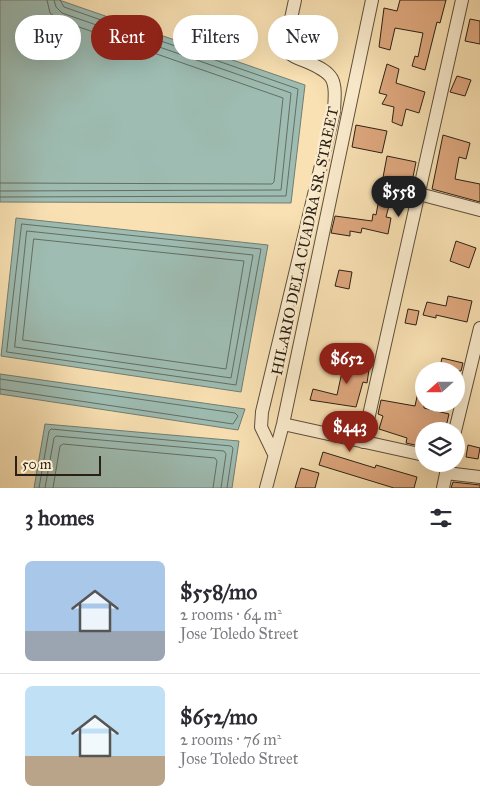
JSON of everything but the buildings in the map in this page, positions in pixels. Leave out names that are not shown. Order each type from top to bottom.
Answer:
[{"type":"street","points":[[274,454],[261,427],[262,412],[334,111],[335,90],[334,80],[328,72],[288,52],[286,42],[295,0]]},
{"type":"street","name":"HILARIO DELA CUADRA SR. STREET","points":[[266,488],[283,424],[372,0]]},
{"type":"street","points":[[363,442],[462,0]]},
{"type":"street","points":[[419,194],[480,210]]},
{"type":"street","points":[[457,422],[480,328]]},
{"type":"street","points":[[283,424],[415,452]]},
{"type":"street","points":[[443,488],[446,472]]},
{"type":"street","points":[[459,472],[480,477]]},
{"type":"water","points":[[0,0],[59,0],[102,15],[91,15],[91,60],[163,60],[163,36],[173,39],[173,60],[233,60],[305,85],[291,203],[0,202]]},
{"type":"water","points":[[16,218],[268,245],[241,392],[1,356]]},
{"type":"water","points":[[0,374],[245,409],[238,430],[0,394]]},
{"type":"water","points":[[45,424],[239,441],[232,488],[34,488]]}]
